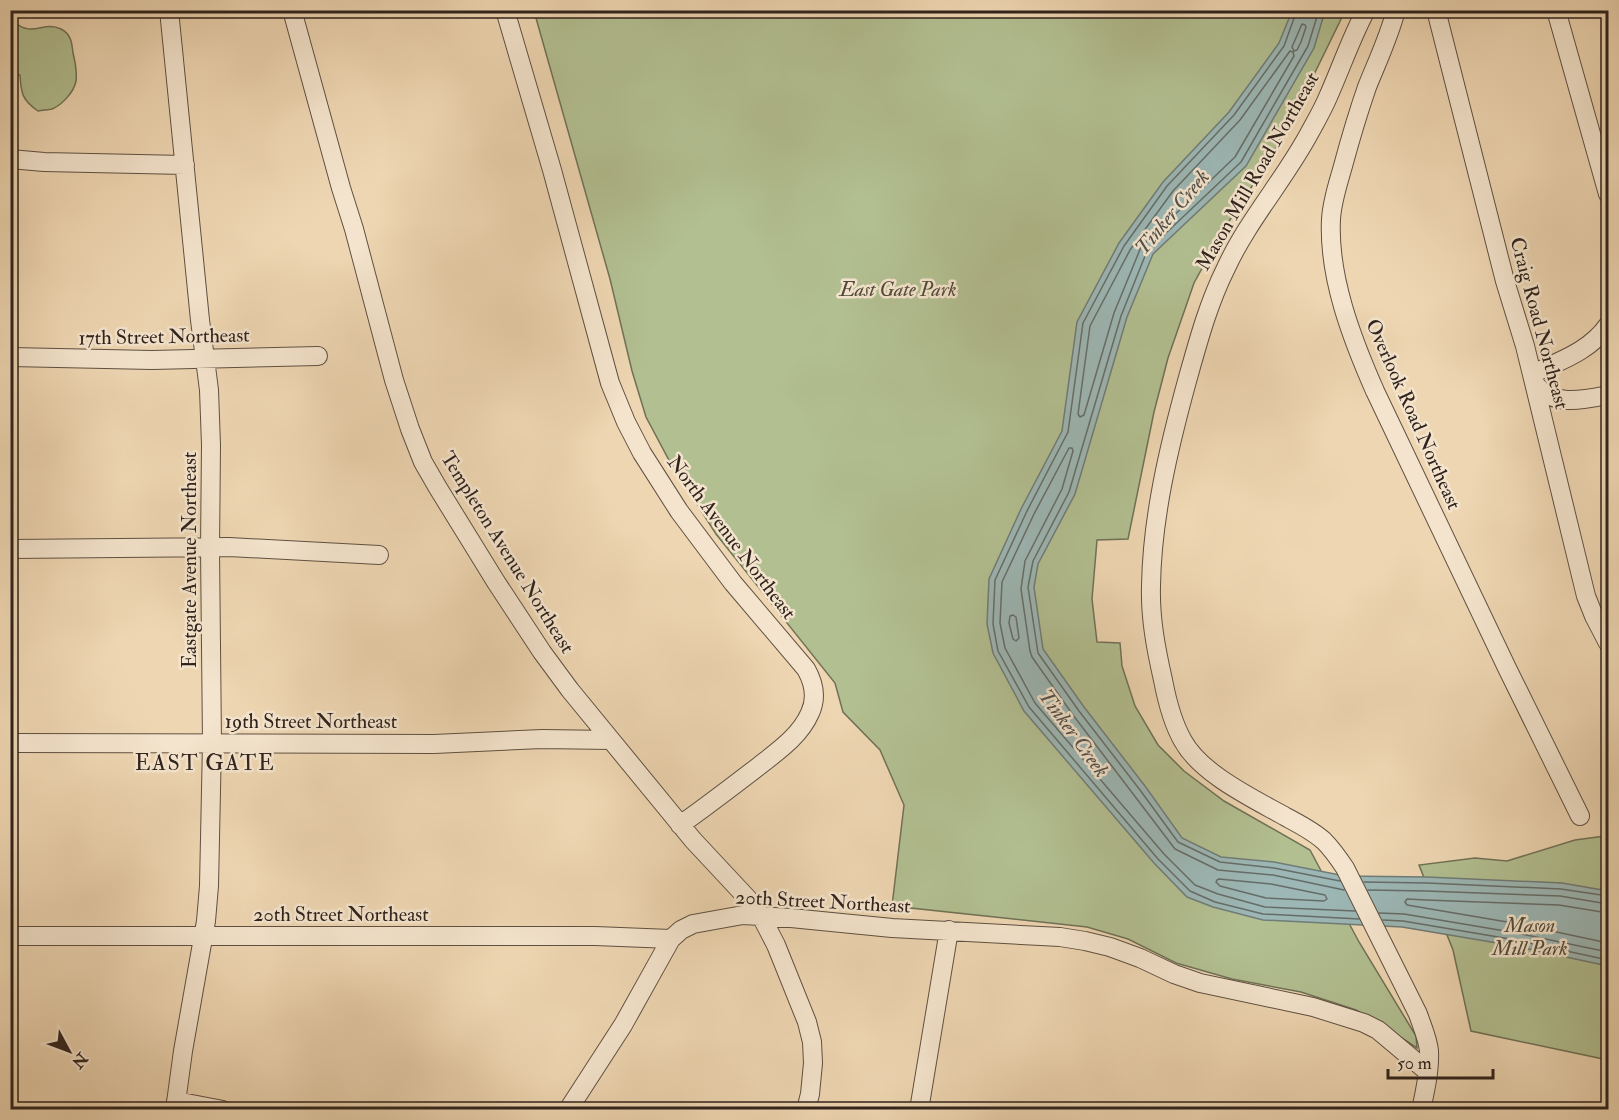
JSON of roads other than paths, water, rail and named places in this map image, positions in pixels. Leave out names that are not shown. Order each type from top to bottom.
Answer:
[{"type":"street","name":"Eastgate Avenue Northeast","points":[[169,10],[209,390],[211,445],[212,743],[209,886],[206,921],[175,1105]]},
{"type":"street","name":"Templeton Avenue Northeast","points":[[292,10],[394,380],[423,462],[484,564],[570,690],[680,825],[761,916],[776,945],[807,1022],[812,1042],[813,1063],[806,1110]]},
{"type":"street","name":"North Avenue Northeast","points":[[505,10],[552,170],[610,383],[626,422],[642,453],[679,511],[733,583],[806,669],[814,690],[814,702],[810,713],[802,728],[790,741],[680,825]]},
{"type":"street","name":"Mason Mill Road Northeast","points":[[1366,10],[1328,98],[1308,135],[1227,264],[1217,287],[1197,344],[1163,478],[1152,558],[1151,589],[1156,647],[1169,708],[1183,742],[1206,768],[1220,778],[1308,829],[1335,853],[1346,868],[1418,1014],[1426,1038],[1429,1052],[1428,1072],[1420,1110]]},
{"type":"street","name":"Overlook Road Northeast","points":[[1396,10],[1366,91],[1334,197],[1331,220],[1332,243],[1338,287],[1359,356],[1375,391],[1580,816]]},
{"type":"street","name":"Craig Road Northeast","points":[[1436,10],[1505,281],[1533,379],[1586,596],[1608,643]]},
{"type":"street","points":[[1556,10],[1608,194]]},
{"type":"street","points":[[10,159],[185,165]]},
{"type":"street","points":[[1608,325],[1585,348],[1533,379],[1541,393],[1554,399],[1575,400],[1608,395]]},
{"type":"street","name":"17th Street Northeast","points":[[10,357],[152,360],[318,356]]},
{"type":"street","points":[[10,549],[274,549],[379,555]]},
{"type":"street","name":"19th Street Northeast","points":[[10,743],[434,744],[542,739],[611,740]]},
{"type":"street","name":"20th Street Northeast","points":[[10,936],[595,936],[671,939],[681,930],[693,924],[743,915],[892,928],[1060,937],[1110,947],[1200,983],[1313,1007],[1364,1023],[1378,1030],[1428,1072]]},
{"type":"street","points":[[919,1110],[949,930]]},
{"type":"street","points":[[568,1110],[623,1025],[671,939]]},
{"type":"street","points":[[175,1105],[224,1110]]},
{"type":"water","name":"Tinker Creek","points":[[1292,11],[1325,11],[1314,48],[1246,166],[1153,254],[1127,317],[1075,494],[1038,564],[1034,587],[1043,649],[1182,838],[1221,857],[1274,862],[1345,876],[1562,883],[1608,891],[1608,966],[1515,946],[1402,927],[1263,920],[1213,907],[1187,897],[1154,863],[1024,711],[993,653],[987,624],[989,579],[1021,509],[1062,431],[1077,322],[1119,243],[1163,182],[1229,112],[1279,43]]},
{"type":"district","name":"EAST GATE","points":[[205,762]]},
{"type":"park label","name":"East Gate Park","points":[[898,289]]},
{"type":"park label","name":"Mason Mill Park","points":[[1530,936]]}]
